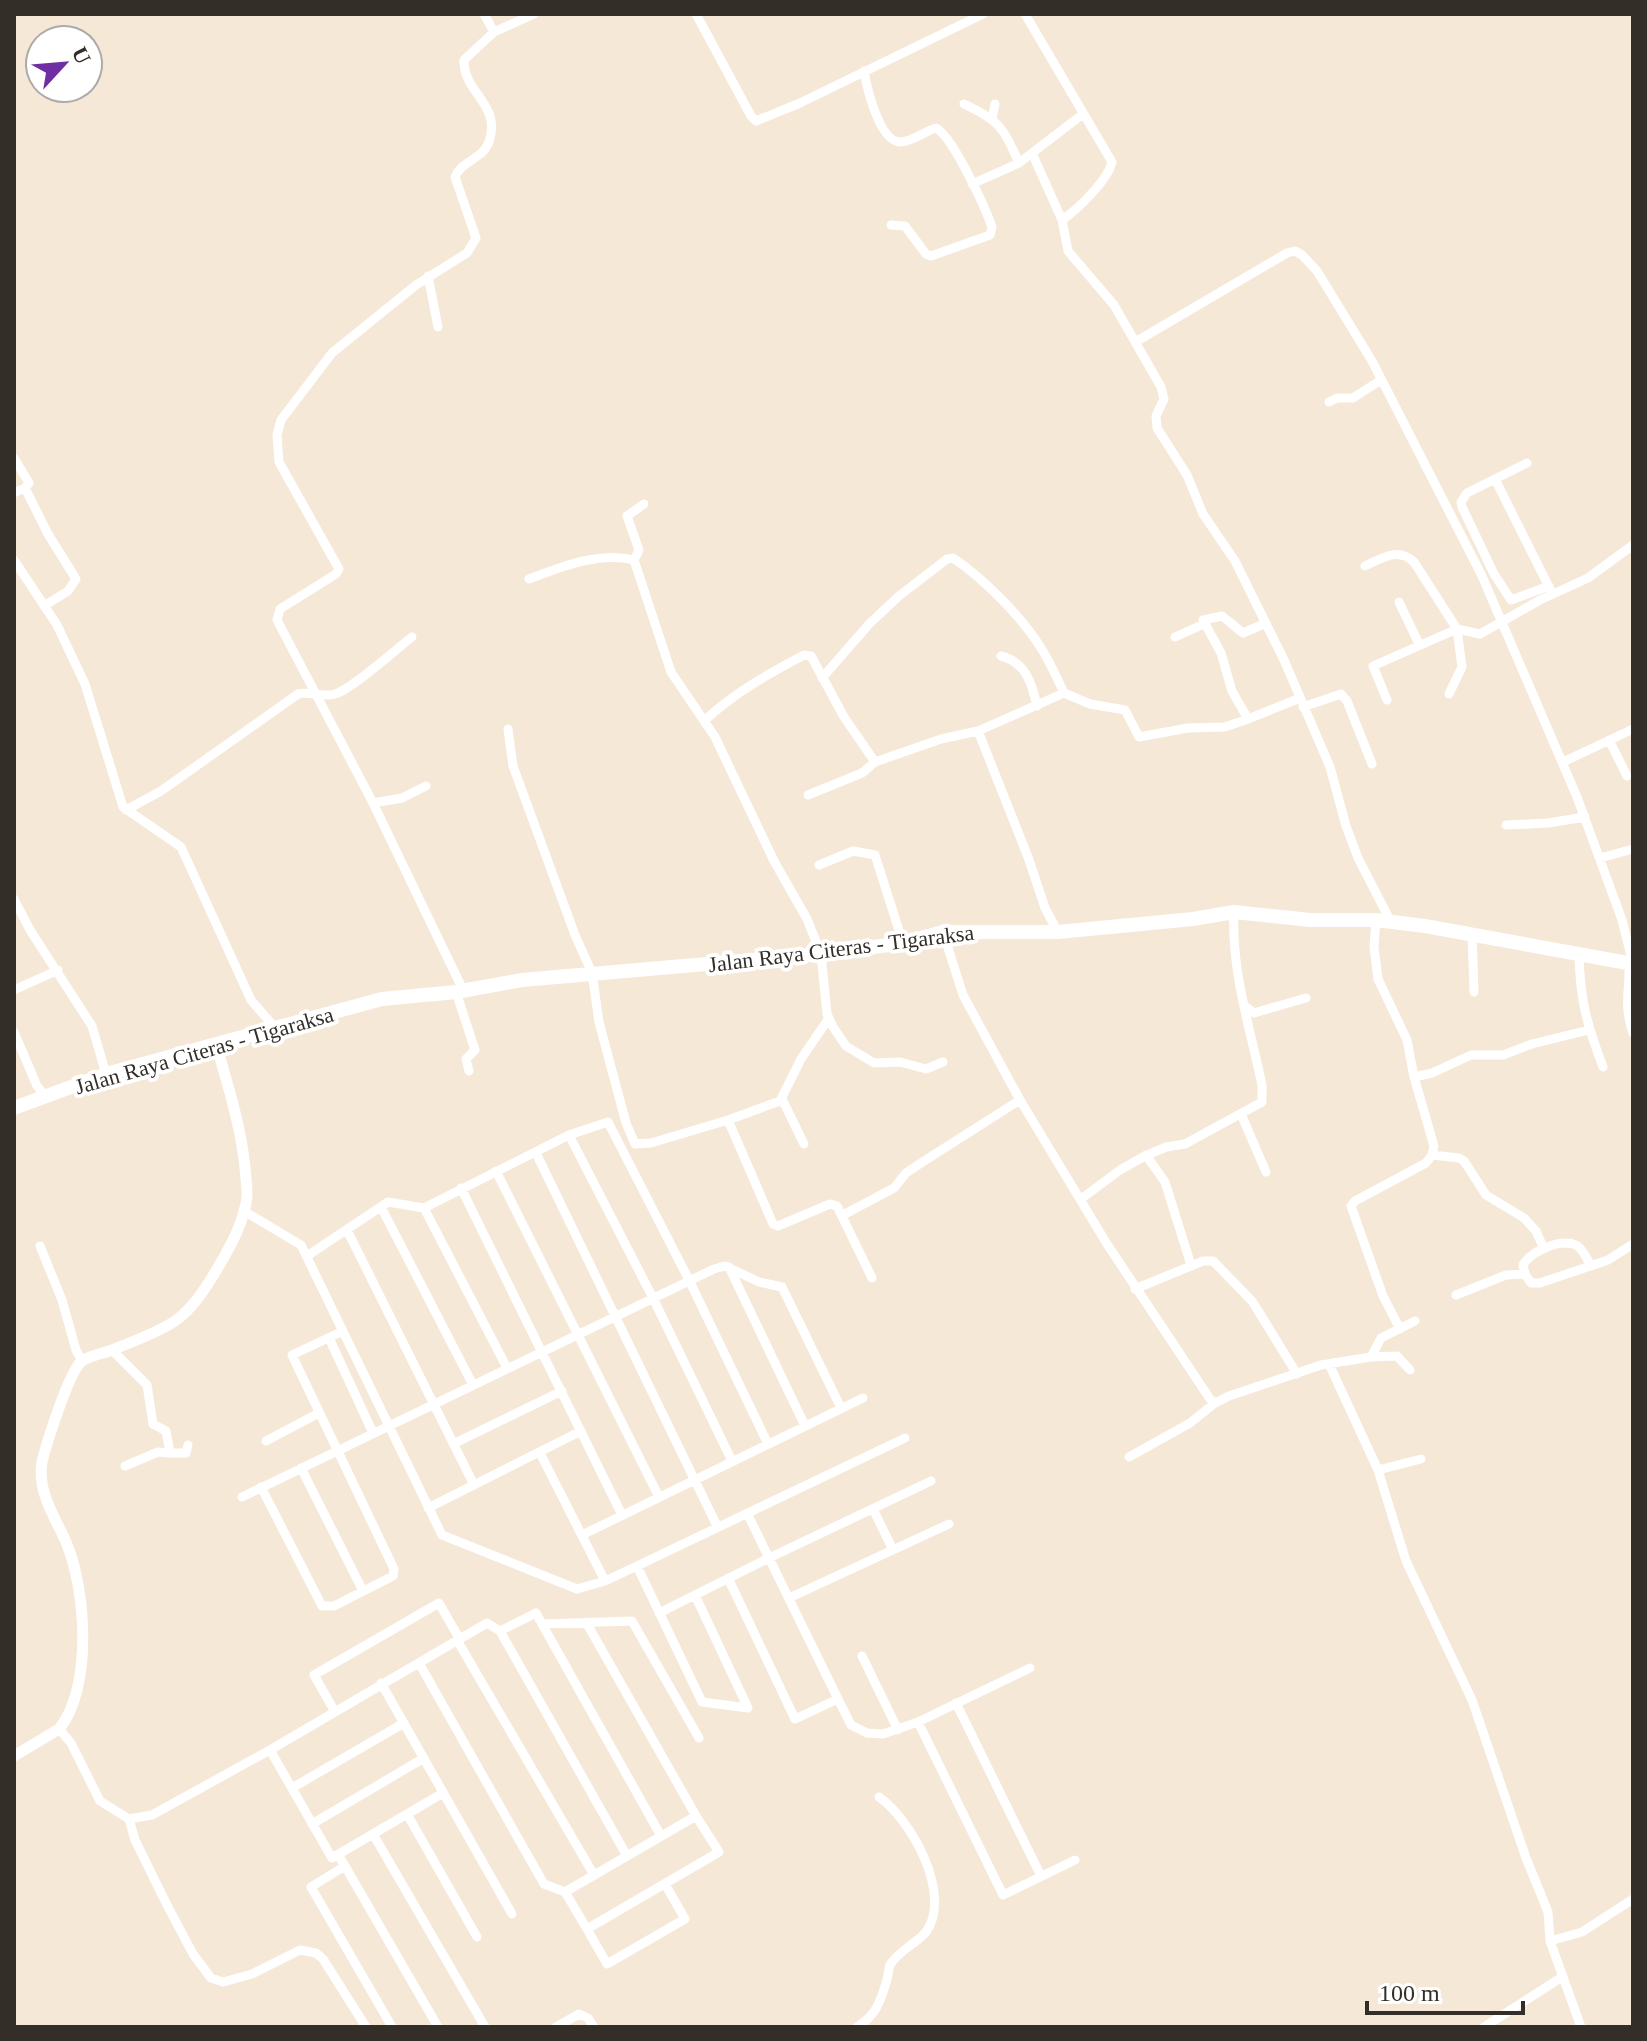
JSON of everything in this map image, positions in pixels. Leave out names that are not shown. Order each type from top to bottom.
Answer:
[{"type":"main road","name":"Jalan Raya Citeras - Tigaraksa","points":[[14,1108],[106,1074],[382,999],[460,991],[522,980],[821,954],[903,943],[943,932],[1058,932],[1234,912],[1310,920],[1383,921],[1631,964]]},
{"type":"street","points":[[484,14],[494,32]]},
{"type":"street","points":[[469,1071],[466,1059],[475,1050],[460,991],[373,803],[283,633],[277,615],[280,609],[336,574],[339,566],[279,462],[277,435],[281,420],[332,353],[428,276],[467,253],[476,238],[455,177],[457,171],[483,153],[493,125],[492,117],[463,64],[466,57],[494,32],[534,14]]},
{"type":"street","points":[[696,14],[756,121],[800,103],[983,14]]},
{"type":"street","points":[[1025,14],[1111,160],[1112,167],[1073,213],[1062,220]]},
{"type":"street","points":[[864,71],[878,121],[896,142],[936,128],[942,131],[992,227],[990,235],[931,256],[926,254],[908,228],[902,224],[891,225]]},
{"type":"street","points":[[964,104],[992,119],[1005,131],[1019,163]]},
{"type":"street","points":[[992,119],[995,104]]},
{"type":"street","points":[[972,184],[1019,163],[1083,114]]},
{"type":"street","points":[[1032,153],[1062,220],[1068,251],[1105,292],[1137,341],[1163,393],[1162,405],[1156,416],[1157,428],[1187,475],[1203,514],[1235,561],[1266,623],[1330,767],[1346,826],[1383,921],[1374,947],[1378,979],[1407,1040],[1434,1146],[1426,1163],[1351,1206],[1383,1296],[1400,1329]]},
{"type":"street","points":[[1137,341],[1287,253],[1295,251],[1317,271],[1381,380],[1482,576],[1563,762],[1628,940],[1631,964],[1626,1004],[1633,1033]]},
{"type":"street","points":[[428,276],[438,327]]},
{"type":"street","points":[[1329,402],[1337,398],[1353,398],[1381,380]]},
{"type":"street","points":[[14,458],[29,483],[14,493]]},
{"type":"street","points":[[1527,463],[1467,493],[1461,502],[1494,574],[1513,601],[1588,578],[1633,545]]},
{"type":"street","points":[[1495,479],[1551,590]]},
{"type":"street","points":[[25,488],[48,534],[76,579],[68,591],[44,606]]},
{"type":"street","points":[[644,504],[627,516],[639,550],[634,560],[671,672],[715,737],[774,861],[807,919],[821,954],[829,1018],[846,1046],[874,1063],[900,1062],[926,1069],[943,1062]]},
{"type":"street","points":[[1365,566],[1393,553],[1409,557],[1457,629],[1462,667],[1449,694]]},
{"type":"street","points":[[822,678],[870,623],[899,596],[947,559],[953,558],[973,573],[1027,627],[1064,693],[1090,704],[1122,709],[1137,736],[1188,728],[1225,727],[1301,702],[1341,694],[1372,764]]},
{"type":"street","points":[[14,560],[57,625],[85,684],[126,810],[181,847],[251,1000],[276,1029]]},
{"type":"street","points":[[529,579],[565,564],[591,560],[634,560]]},
{"type":"street","points":[[1387,700],[1373,666],[1457,629],[1480,634],[1551,590]]},
{"type":"street","points":[[1399,602],[1419,644]]},
{"type":"street","points":[[1248,719],[1229,685],[1221,653],[1204,624],[1204,618],[1222,616],[1243,633],[1266,623]]},
{"type":"street","points":[[1175,637],[1204,624]]},
{"type":"street","points":[[126,810],[161,791],[298,694],[324,696],[340,692],[412,637]]},
{"type":"street","points":[[704,721],[724,702],[747,687],[804,655],[811,656],[844,717],[875,762]]},
{"type":"street","points":[[1001,656],[1012,658],[1024,670],[1032,683],[1037,706]]},
{"type":"street","points":[[808,795],[862,773],[875,762],[941,739],[978,731],[1064,693]]},
{"type":"street","points":[[508,729],[513,766],[592,973],[599,1022],[626,1123],[635,1144],[651,1143],[728,1120],[782,1099],[801,1059],[829,1018]]},
{"type":"street","points":[[1563,762],[1633,729]]},
{"type":"street","points":[[978,731],[1045,908],[1058,932]]},
{"type":"street","points":[[1609,740],[1627,776]]},
{"type":"street","points":[[373,803],[402,798],[426,786]]},
{"type":"street","points":[[1506,825],[1585,817]]},
{"type":"street","points":[[1600,858],[1633,849]]},
{"type":"street","points":[[819,865],[853,851],[875,855],[903,943]]},
{"type":"street","points":[[14,899],[30,930],[92,1026],[106,1074]]},
{"type":"street","points":[[1081,1199],[1146,1155],[1185,1144],[1255,1108],[1263,1097],[1235,963],[1232,941],[1234,912]]},
{"type":"street","points":[[943,932],[963,995],[1020,1100],[1135,1289],[1215,1403]]},
{"type":"street","points":[[1472,934],[1474,992]]},
{"type":"street","points":[[1579,955],[1579,992],[1603,1067]]},
{"type":"street","points":[[14,990],[58,970]]},
{"type":"street","points":[[1245,1006],[1254,1013],[1306,998]]},
{"type":"street","points":[[1414,1077],[1432,1073],[1471,1055],[1503,1055],[1532,1044],[1589,1030]]},
{"type":"street","points":[[14,1032],[37,1086],[46,1097]]},
{"type":"street","points":[[14,1756],[59,1729],[71,1712],[84,1632],[76,1575],[67,1544],[42,1487],[42,1464],[66,1384],[82,1361],[176,1320],[207,1287],[236,1236],[244,1211],[247,1200],[242,1137],[216,1044]]},
{"type":"street","points":[[782,1099],[804,1144]]},
{"type":"street","points":[[843,1215],[894,1188],[913,1168],[1020,1100]]},
{"type":"street","points":[[1241,1114],[1266,1172]]},
{"type":"street","points":[[728,1120],[773,1224],[778,1226],[830,1204],[837,1206],[872,1278]]},
{"type":"street","points":[[307,1256],[388,1202],[424,1208],[569,1135],[608,1122],[768,1444]]},
{"type":"street","points":[[569,1135],[732,1461]]},
{"type":"street","points":[[536,1153],[717,1526]]},
{"type":"street","points":[[1146,1155],[1165,1182],[1191,1265]]},
{"type":"street","points":[[1432,1155],[1464,1161],[1486,1195],[1524,1218],[1536,1231],[1544,1249]]},
{"type":"street","points":[[496,1171],[659,1497]]},
{"type":"street","points":[[461,1188],[622,1515]]},
{"type":"street","points":[[381,1207],[473,1385]]},
{"type":"street","points":[[424,1208],[507,1368]]},
{"type":"street","points":[[244,1211],[301,1245],[442,1535],[577,1589],[605,1581],[905,1438]]},
{"type":"street","points":[[347,1230],[474,1485]]},
{"type":"street","points":[[1591,1266],[1576,1245],[1565,1243],[1544,1249],[1526,1259],[1523,1265],[1525,1274],[1535,1284],[1591,1266],[1608,1260],[1633,1244]]},
{"type":"street","points":[[40,1246],[82,1361]]},
{"type":"street","points":[[1135,1289],[1208,1260],[1219,1265],[1252,1301],[1297,1374]]},
{"type":"street","points":[[729,1267],[805,1426]]},
{"type":"street","points":[[242,1497],[714,1269],[729,1267],[759,1282],[782,1287],[841,1408]]},
{"type":"street","points":[[1456,1295],[1506,1275],[1525,1274]]},
{"type":"street","points":[[1371,1357],[1381,1338],[1415,1321]]},
{"type":"street","points":[[261,1487],[322,1606],[334,1606],[391,1578],[395,1571],[292,1355],[343,1331]]},
{"type":"street","points":[[329,1338],[373,1433]]},
{"type":"street","points":[[112,1350],[147,1385],[153,1424],[166,1431],[170,1453]]},
{"type":"street","points":[[1129,1457],[1190,1423],[1215,1403],[1329,1364],[1397,1356],[1410,1370]]},
{"type":"street","points":[[1329,1364],[1378,1470],[1406,1561],[1472,1700],[1526,1858],[1548,1912],[1550,1941],[1581,2027]]},
{"type":"street","points":[[453,1444],[562,1391]]},
{"type":"street","points":[[582,1535],[863,1398]]},
{"type":"street","points":[[266,1441],[319,1413]]},
{"type":"street","points":[[428,1508],[581,1431]]},
{"type":"street","points":[[125,1466],[158,1452],[186,1453],[188,1445]]},
{"type":"street","points":[[540,1453],[605,1581]]},
{"type":"street","points":[[1378,1470],[1421,1459]]},
{"type":"street","points":[[301,1468],[363,1591]]},
{"type":"street","points":[[659,1613],[931,1481]]},
{"type":"street","points":[[873,1509],[893,1550]]},
{"type":"street","points":[[747,1513],[851,1725],[867,1733],[883,1734],[898,1730],[1030,1668]]},
{"type":"street","points":[[789,1598],[949,1524]]},
{"type":"street","points":[[637,1566],[702,1702],[748,1708],[695,1595]]},
{"type":"street","points":[[728,1578],[795,1719],[838,1699]]},
{"type":"street","points":[[334,1710],[314,1675],[439,1603],[594,1875]]},
{"type":"street","points":[[500,1631],[536,1613],[661,1836]]},
{"type":"street","points":[[542,1624],[632,1621],[699,1738]]},
{"type":"street","points":[[586,1622],[719,1852],[587,1929]]},
{"type":"street","points":[[59,1729],[71,1743],[100,1801],[129,1819],[152,1815],[487,1623],[500,1631],[627,1856]]},
{"type":"street","points":[[862,1656],[898,1730]]},
{"type":"street","points":[[419,1663],[544,1884],[565,1892],[607,1964],[685,1919],[665,1884]]},
{"type":"street","points":[[381,1683],[512,1914]]},
{"type":"street","points":[[956,1703],[1041,1876]]},
{"type":"street","points":[[918,1722],[1003,1895],[1075,1860]]},
{"type":"street","points":[[292,1788],[404,1723]]},
{"type":"street","points":[[270,1750],[332,1858],[443,1793]]},
{"type":"street","points":[[312,1824],[424,1758]]},
{"type":"street","points":[[857,2027],[876,2012],[890,1966],[927,1930],[935,1898],[928,1869],[911,1832],[888,1803],[879,1797]]},
{"type":"street","points":[[407,1814],[477,1937]]},
{"type":"street","points":[[565,1892],[696,1816]]},
{"type":"street","points":[[129,1819],[135,1840],[167,1905],[193,1954],[211,1978],[223,1982],[252,1974],[290,1954],[308,1950],[323,1959],[366,2027]]},
{"type":"street","points":[[373,1834],[485,2027]]},
{"type":"street","points":[[338,1855],[438,2027]]},
{"type":"street","points":[[345,1866],[311,1887],[392,2027]]},
{"type":"street","points":[[1550,1941],[1582,1932],[1633,1899]]},
{"type":"street","points":[[1484,2027],[1562,1977]]},
{"type":"street","points":[[556,2027],[579,2014],[588,2018],[594,2027]]}]
